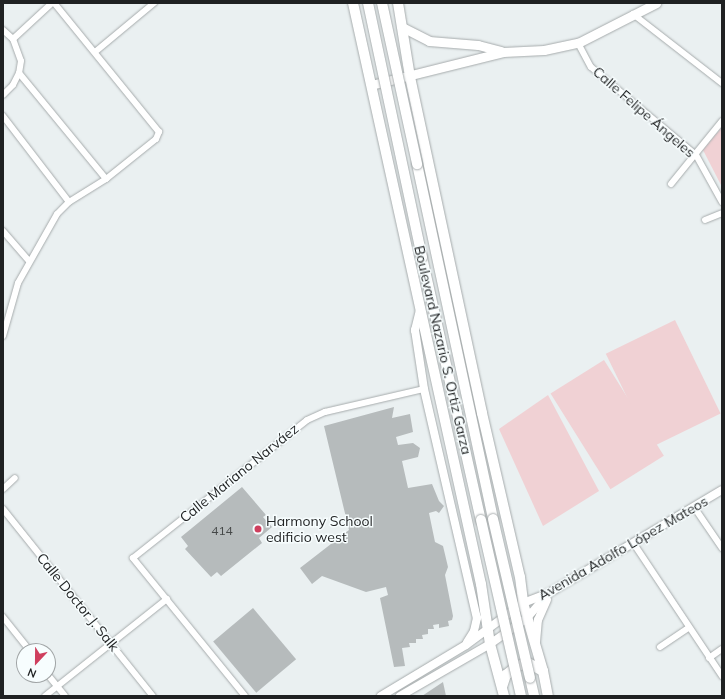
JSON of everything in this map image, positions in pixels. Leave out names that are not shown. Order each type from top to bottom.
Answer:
[{"type":"highway","points":[[352,3],[481,584],[490,644],[503,691]]},
{"type":"highway","name":"Boulevard Nazario S. Ortiz Garza","points":[[368,3],[438,330],[520,696]]},
{"type":"highway","name":"Boulevard Nazario S. Ortiz Garza","points":[[382,3],[465,393],[534,696]]},
{"type":"highway","points":[[398,3],[410,77],[482,413],[520,577],[523,603],[543,670],[548,696]]},
{"type":"highway","points":[[400,216],[426,304],[438,330]]},
{"type":"highway","points":[[465,393],[482,413]]},
{"type":"highway","points":[[481,584],[497,588],[505,587],[520,577]]},
{"type":"highway","points":[[503,691],[506,675],[517,666],[528,664],[543,670]]},
{"type":"main road","points":[[371,85],[410,77],[503,52],[544,50],[578,42],[656,3]]},
{"type":"main road","points":[[402,27],[429,40],[478,45],[503,52]]},
{"type":"street","points":[[3,336],[13,297],[29,261],[50,224],[69,202],[106,179],[156,139],[159,132],[95,52],[53,3],[12,39]]},
{"type":"street","points":[[95,52],[154,3]]},
{"type":"street","points":[[633,14],[722,83]]},
{"type":"street","points":[[3,30],[19,49],[20,73],[13,85],[3,95]]},
{"type":"street","name":"Calle Felipe Ángeles","points":[[578,42],[591,68],[696,155],[722,202]]},
{"type":"street","points":[[20,73],[106,179]]},
{"type":"street","points":[[3,116],[69,202]]},
{"type":"street","points":[[671,184],[722,121]]},
{"type":"street","points":[[705,220],[722,213]]},
{"type":"street","points":[[3,231],[29,261]]},
{"type":"street","points":[[420,310],[415,330],[424,389],[477,618],[474,631],[466,645]]},
{"type":"street","name":"Calle Mariano Narváez","points":[[167,599],[133,558],[307,420],[325,412],[424,389]]},
{"type":"street","points":[[3,489],[15,478]]},
{"type":"street","name":"Avenida Adolfo López Mateos","points":[[381,696],[466,645],[523,603],[549,593],[634,544],[722,490]]},
{"type":"street","points":[[694,507],[722,548]]},
{"type":"street","name":"Calle Doctor J. Salk","points":[[3,509],[153,696]]},
{"type":"street","points":[[634,544],[688,628],[722,676]]},
{"type":"street","points":[[400,696],[490,644],[527,618],[549,593]]},
{"type":"street","points":[[536,645],[538,620],[549,593]]},
{"type":"street","points":[[45,696],[167,599],[245,696]]},
{"type":"street","points":[[3,617],[24,643]]},
{"type":"street","points":[[660,647],[688,628]]},
{"type":"street","points":[[709,658],[722,649]]},
{"type":"street","points":[[55,683],[65,696]]},
{"type":"shaded area","points":[[722,127],[722,187],[703,150]]},
{"type":"shaded area","points":[[675,320],[721,413],[651,447],[606,354]]},
{"type":"shaded area","points":[[604,360],[664,456],[610,489],[551,393]]},
{"type":"shaded area","points":[[548,395],[599,491],[543,526],[499,429]]},
{"type":"building","points":[[394,407],[392,418],[410,414],[413,432],[396,437],[398,445],[413,443],[420,448],[418,457],[402,461],[408,488],[432,484],[439,501],[444,506],[439,513],[436,511],[429,513],[435,542],[443,546],[448,567],[445,575],[453,616],[452,620],[448,621],[449,626],[439,628],[439,624],[433,625],[434,629],[428,629],[428,634],[422,635],[423,639],[416,639],[416,643],[409,643],[410,647],[402,648],[405,666],[394,667],[380,598],[388,595],[386,587],[366,592],[322,576],[312,584],[300,568],[349,530],[324,426]]},
{"type":"building","points":[[242,487],[266,515],[263,517],[272,527],[259,538],[262,543],[221,576],[217,572],[211,577],[185,549],[188,546],[181,537]]},
{"type":"building","points":[[253,608],[296,659],[256,693],[213,641]]},
{"type":"building","points":[[443,682],[446,696],[422,696]]},
{"type":"place","name":"Harmony School edificio west","points":[[258,529]]}]
